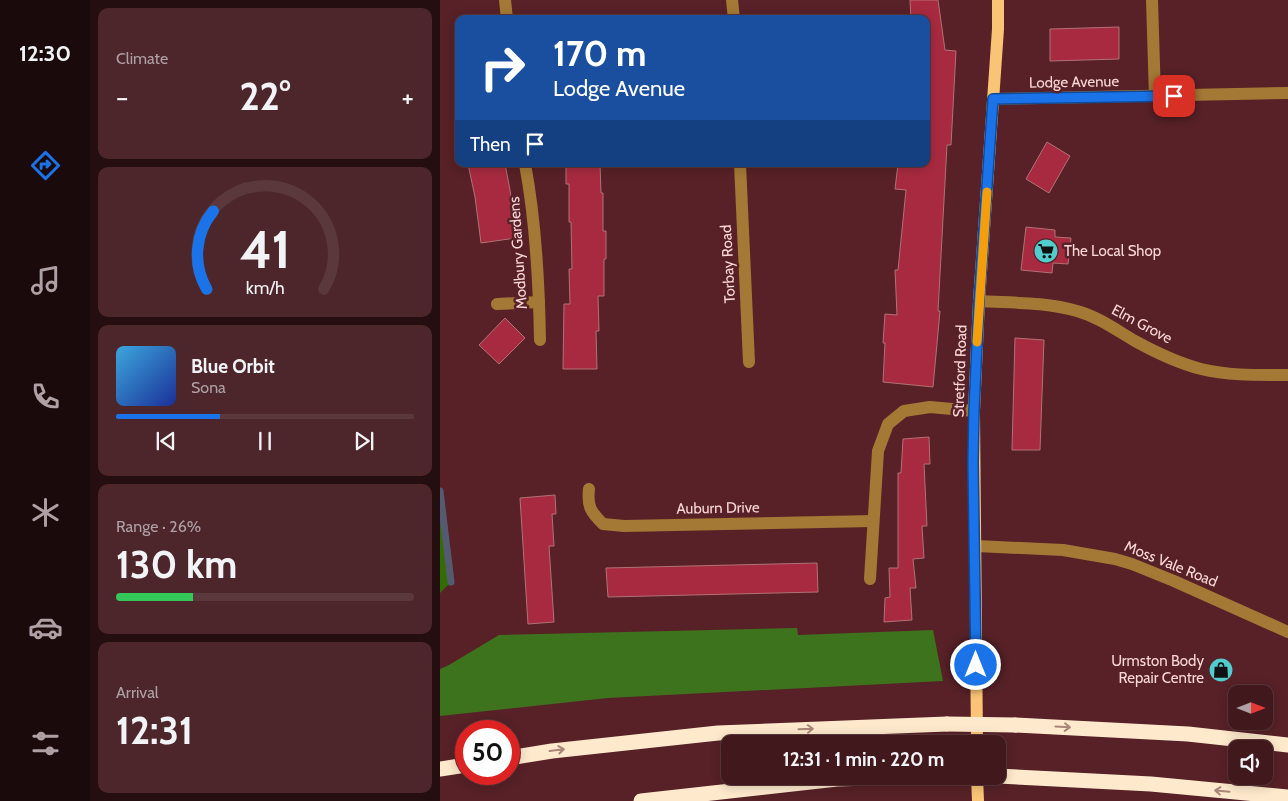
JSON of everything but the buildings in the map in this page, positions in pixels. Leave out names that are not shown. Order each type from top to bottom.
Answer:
[{"type":"highway","points":[[520,756],[552,750],[718,733],[947,724],[1015,725],[1188,734],[1288,745]]},
{"type":"highway","points":[[440,769],[455,767]]},
{"type":"highway","points":[[1006,776],[1151,784],[1288,797]]},
{"type":"highway","points":[[641,801],[784,785]]},
{"type":"main road","name":"Stretford Road","points":[[977,735],[974,410],[979,301],[998,30],[998,0]]},
{"type":"main road","points":[[977,785],[978,801]]},
{"type":"street","points":[[506,0],[507,15]]},
{"type":"street","points":[[732,0],[734,15]]},
{"type":"street","points":[[1152,0],[1155,97]]},
{"type":"street","name":"Lodge Avenue","points":[[993,99],[1288,94]]},
{"type":"street","name":"Modbury Gardens","points":[[526,167],[535,235],[540,340]]},
{"type":"street","name":"Torbay Road","points":[[740,167],[749,362]]},
{"type":"street","name":"Elm Grove","points":[[979,301],[1046,305],[1078,311],[1098,319],[1134,340],[1180,362],[1201,369],[1225,374],[1250,376],[1288,375]]},
{"type":"street","points":[[497,304],[539,302]]},
{"type":"street","points":[[870,579],[878,451],[888,424],[904,411],[930,407],[974,410]]},
{"type":"street","name":"Auburn Drive","points":[[589,489],[588,502],[592,513],[603,524],[624,526],[873,521]]},
{"type":"street","name":"Moss Vale Road","points":[[976,546],[1062,550],[1115,559],[1174,581],[1288,632]]},
{"type":"green space","points":[[440,491],[451,582],[440,593]]},
{"type":"green space","points":[[797,628],[798,635],[933,630],[943,681],[608,698],[440,716],[440,669],[499,635]]},
{"type":"waterway","points":[[440,491],[451,582]]},
{"type":"slow traffic","points":[[977,342],[987,192]]},
{"type":"place","name":"The Local Shop","points":[[1046,251]]},
{"type":"place","name":"Urmston Body Repair Centre","points":[[1221,670]]},
{"type":"route","points":[[976,665],[974,410],[979,301],[993,99],[1174,96]]}]
